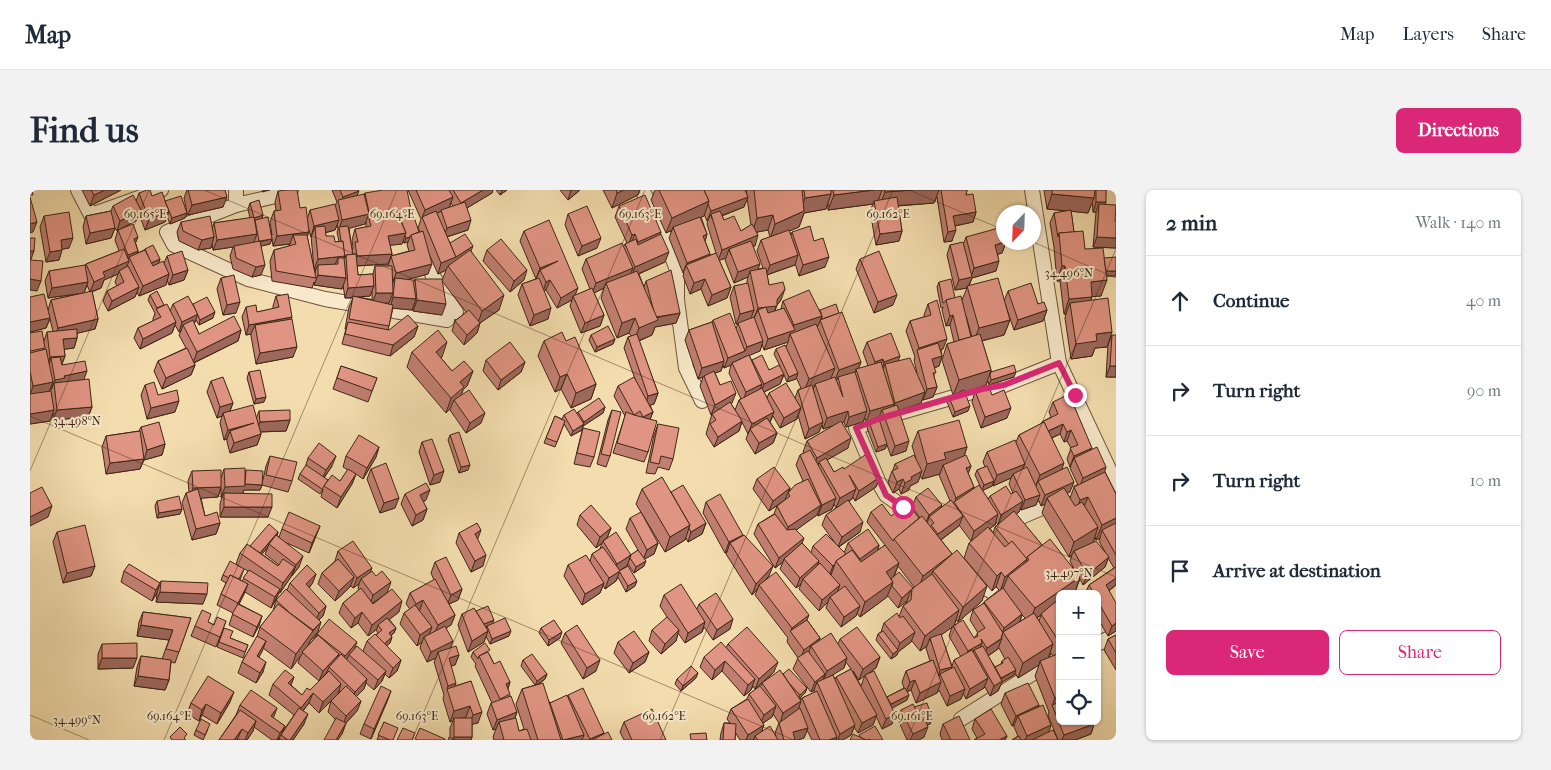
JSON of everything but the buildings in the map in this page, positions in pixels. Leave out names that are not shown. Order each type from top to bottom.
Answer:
[{"type":"street","points":[[78,190],[91,215],[161,190]]},
{"type":"street","points":[[236,190],[236,205]]},
{"type":"street","points":[[291,190],[236,205],[167,232],[174,245],[248,279],[325,299],[447,320],[446,298]]},
{"type":"street","points":[[642,190],[658,219],[677,270],[677,300],[686,368],[702,401]]},
{"type":"street","points":[[1014,520],[1114,481],[1059,363],[1032,190]]},
{"type":"street","points":[[420,240],[432,274],[456,312]]},
{"type":"street","points":[[923,531],[903,507],[886,495],[856,428],[881,418],[982,389],[1004,385],[1059,363]]},
{"type":"street","points":[[965,564],[987,590],[1003,598],[1034,630],[1056,662]]},
{"type":"street","points":[[1101,642],[1116,635]]},
{"type":"street","points":[[961,719],[1038,670],[1056,663]]},
{"type":"route","points":[[903,507],[886,495],[856,428],[881,418],[982,389],[1004,385],[1059,363],[1075,395]]}]
